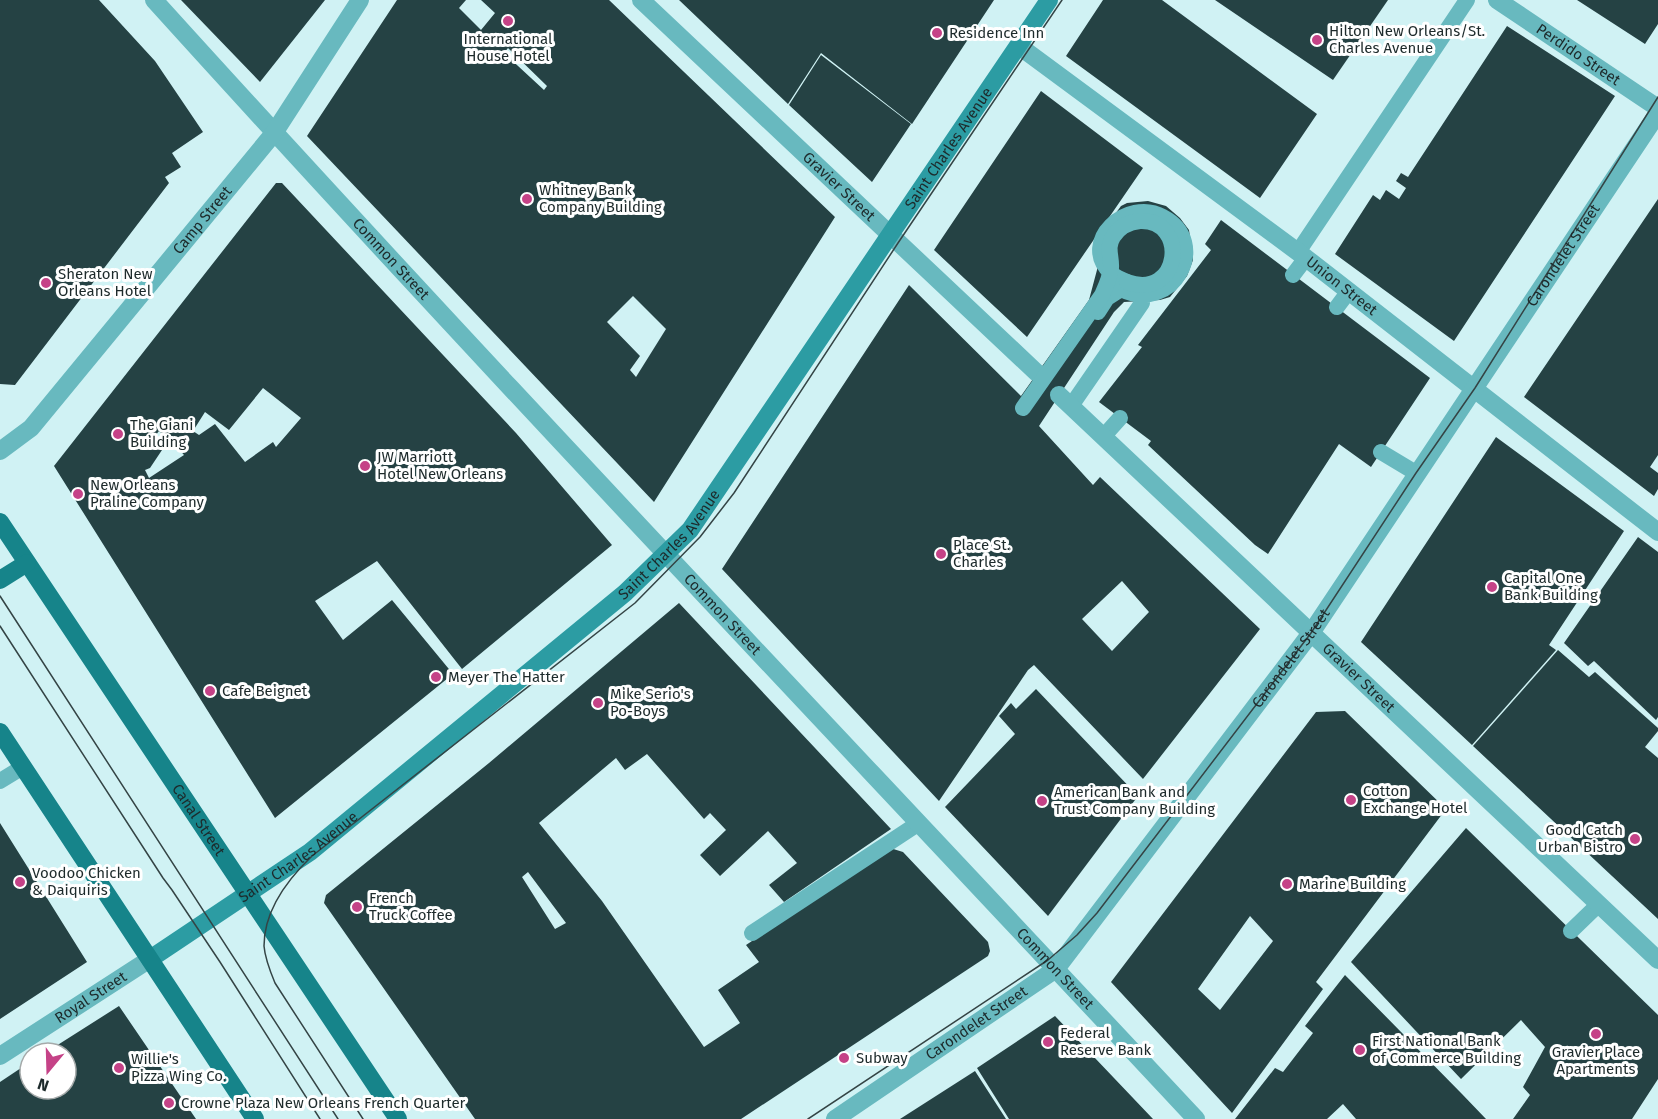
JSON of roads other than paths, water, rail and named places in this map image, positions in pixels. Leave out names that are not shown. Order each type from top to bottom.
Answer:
[{"type":"main road","name":"Canal Street","points":[[0,522],[398,1119]]},
{"type":"main road","points":[[0,580],[27,563]]},
{"type":"main road","points":[[0,732],[255,1119]]},
{"type":"street","name":"Common Street","points":[[154,0],[274,133],[666,555],[1196,1119]]},
{"type":"street","name":"Camp Street","points":[[0,452],[31,428],[274,133],[360,0]]},
{"type":"street","name":"Gravier Street","points":[[641,0],[1658,960]]},
{"type":"street","name":"Saint Charles Avenue","points":[[150,959],[310,852],[625,592],[690,530],[1049,0]]},
{"type":"street","name":"Perdido Street","points":[[1497,0],[1658,108]]},
{"type":"street","name":"Union Street","points":[[1019,46],[1302,255],[1658,532]]},
{"type":"street","name":"Carondelet Street","points":[[835,1119],[1056,969],[1311,633],[1658,114]]},
{"type":"street","name":"Royal Street","points":[[0,1056],[150,959]]},
{"type":"lane","points":[[1293,275],[1302,255],[1467,0]]},
{"type":"lane","points":[[1152,212],[1168,219],[1184,243],[1185,254],[1179,275],[1172,284],[1156,293],[1138,295],[1124,286],[1111,274],[1101,259],[1105,234],[1119,218],[1131,213],[1152,212]]},
{"type":"lane","points":[[1023,408],[1102,295],[1111,266],[1108,252],[1113,236],[1127,224],[1145,221],[1153,223],[1168,234],[1172,243],[1171,267],[1152,284],[1124,286],[1107,298],[1053,389]]},
{"type":"lane","points":[[1337,307],[1349,291]]},
{"type":"lane","points":[[1053,389],[1142,303]]},
{"type":"lane","points":[[1103,437],[1120,417]]},
{"type":"lane","points":[[1381,452],[1416,473]]},
{"type":"lane","points":[[0,781],[22,767]]},
{"type":"lane","points":[[752,933],[919,823]]},
{"type":"lane","points":[[1571,931],[1599,904]]},
{"type":"tram line","points":[[363,1119],[275,983],[264,946],[268,920],[279,896],[312,856],[635,603],[700,537],[734,493],[898,243],[1062,0]]},
{"type":"tram line","points":[[808,1119],[1048,960],[1077,935],[1097,913],[1311,633],[1475,388],[1658,97]]},
{"type":"tram line","points":[[0,596],[338,1119]]},
{"type":"tram line","points":[[0,626],[320,1119]]},
{"type":"place","name":"International House Hotel","points":[[508,21]]},
{"type":"place","name":"Residence Inn","points":[[937,33]]},
{"type":"place","name":"Hilton New Orleans/St. Charles Avenue","points":[[1317,40]]},
{"type":"place","name":"Whitney Bank Company Building","points":[[527,199]]},
{"type":"place","name":"Sheraton New Orleans Hotel","points":[[46,283]]},
{"type":"place","name":"The Giani Building","points":[[118,434]]},
{"type":"place","name":"JW Marriott Hotel New Orleans","points":[[365,466]]},
{"type":"place","name":"New Orleans Praline Company","points":[[78,494]]},
{"type":"place","name":"Place St. Charles","points":[[941,554]]},
{"type":"place","name":"Capital One Bank Building","points":[[1492,587]]},
{"type":"place","name":"Meyer The Hatter","points":[[436,677]]},
{"type":"place","name":"Cafe Beignet","points":[[210,691]]},
{"type":"place","name":"Mike Serio's Po-Boys","points":[[598,703]]},
{"type":"place","name":"Cotton Exchange Hotel","points":[[1351,800]]},
{"type":"place","name":"American Bank and Trust Company Building","points":[[1042,801]]},
{"type":"place","name":"Good Catch Urban Bistro","points":[[1635,839]]},
{"type":"place","name":"Voodoo Chicken & Daiquiris","points":[[20,882]]},
{"type":"place","name":"Marine Building","points":[[1287,884]]},
{"type":"place","name":"French Truck Coffee","points":[[357,907]]},
{"type":"place","name":"Gravier Place Apartments","points":[[1596,1034]]},
{"type":"place","name":"Federal Reserve Bank","points":[[1048,1042]]},
{"type":"place","name":"First National Bank of Commerce Building","points":[[1360,1050]]},
{"type":"place","name":"Subway","points":[[844,1058]]},
{"type":"place","name":"Willie's Pizza Wing Co.","points":[[119,1068]]},
{"type":"place","name":"Crowne Plaza New Orleans French Quarter","points":[[169,1103]]}]
